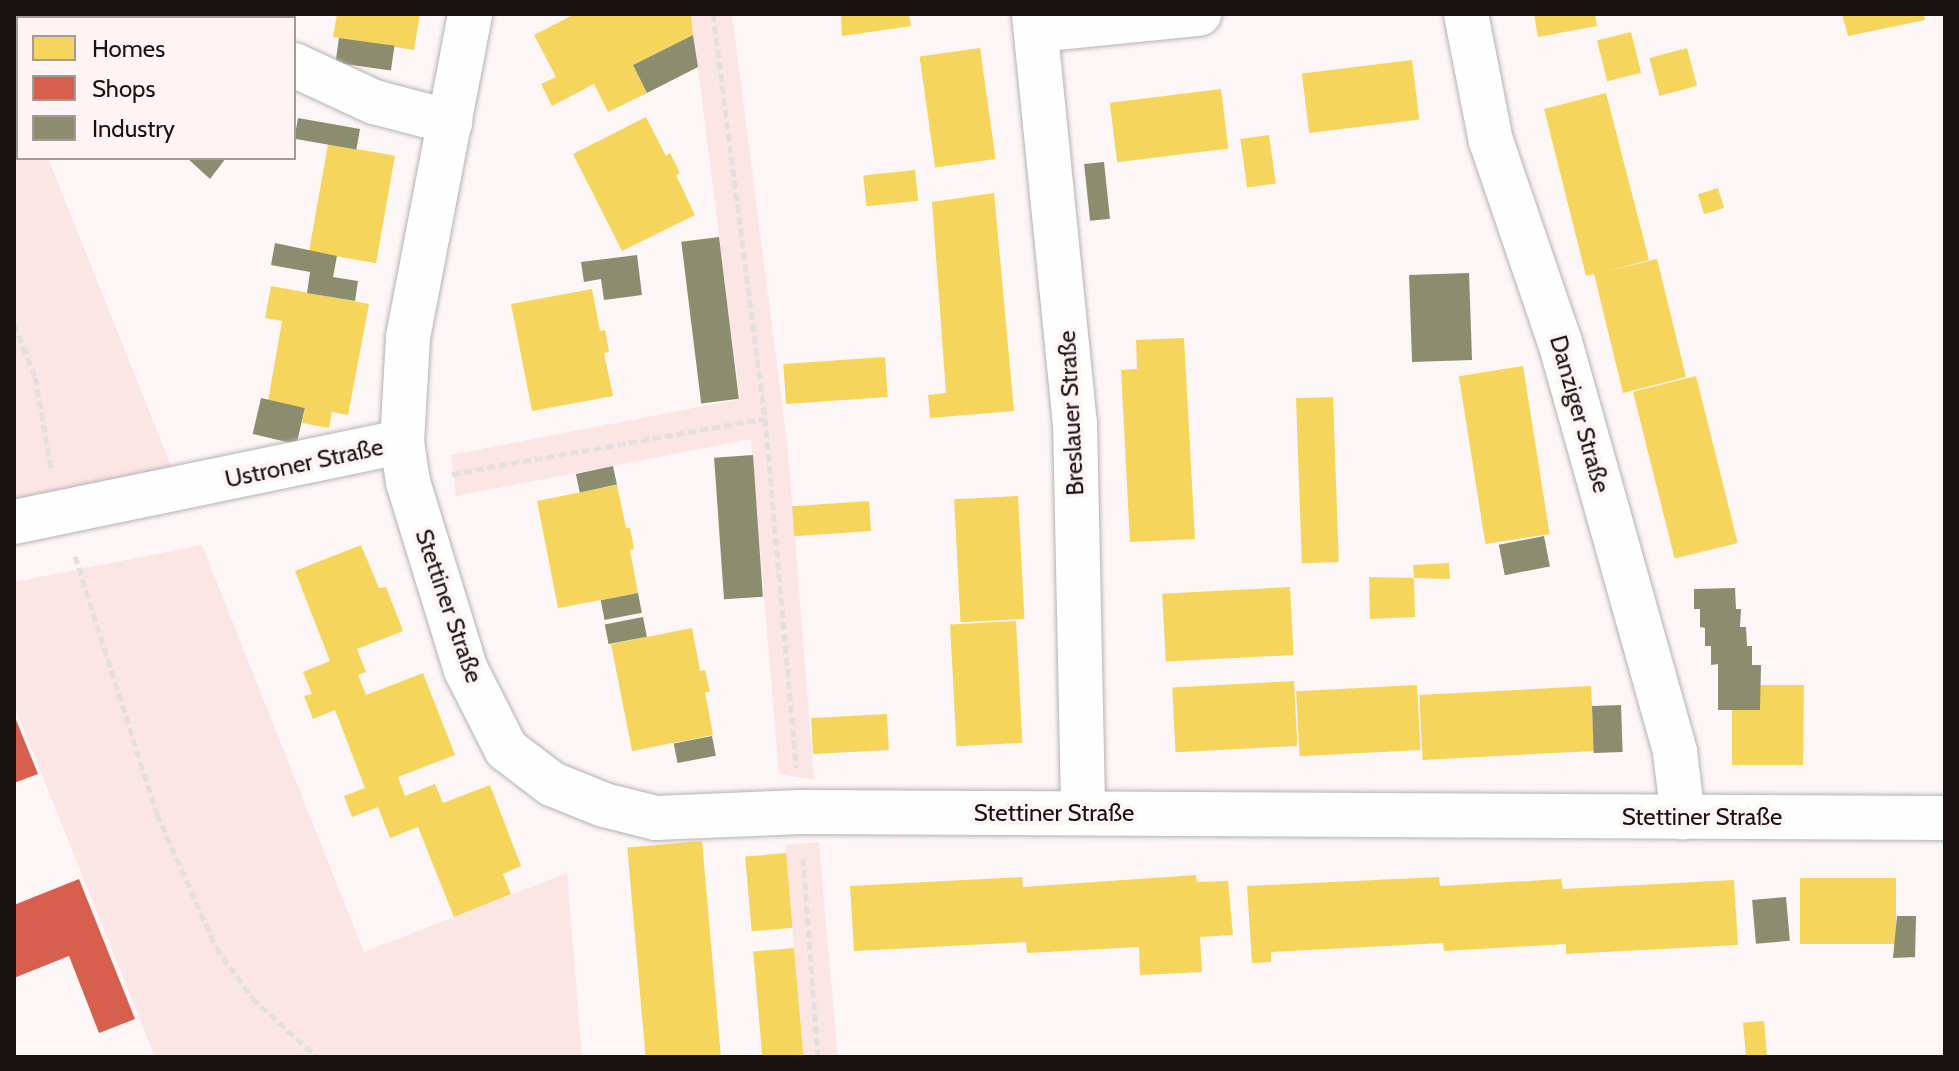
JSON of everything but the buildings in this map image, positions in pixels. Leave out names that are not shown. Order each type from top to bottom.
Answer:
[{"type":"street","name":"Ustroner Straße","points":[[14,522],[405,462],[408,337],[470,14]]},
{"type":"street","points":[[1036,22],[1199,14]]},
{"type":"street","name":"Danziger Straße","points":[[1466,14],[1491,141],[1560,342],[1675,752],[1683,818]]},
{"type":"street","name":"Breslauer Straße","points":[[1036,22],[1075,422],[1083,813]]},
{"type":"street","points":[[296,66],[374,102],[450,122]]},
{"type":"street","name":"Stettiner Straße","points":[[405,462],[466,670],[506,749],[552,784],[604,805],[656,818],[800,812],[1945,818]]},
{"type":"path","points":[[713,14],[765,418],[818,1057]]},
{"type":"path","points":[[14,324],[35,377],[50,467],[83,585],[157,814],[216,947],[252,998],[317,1057]]},
{"type":"path","points":[[405,462],[765,418]]},
{"type":"shaded area","points":[[691,14],[732,14],[788,450],[814,780],[779,774],[751,439],[456,496],[451,455],[740,399]]},
{"type":"shaded area","points":[[14,72],[16,160],[49,160],[174,473],[14,505]]},
{"type":"shaded area","points":[[202,545],[364,952],[567,873],[582,1057],[155,1057],[14,705],[14,582]]},
{"type":"shaded area","points":[[819,842],[838,1057],[804,1057],[785,845]]}]
